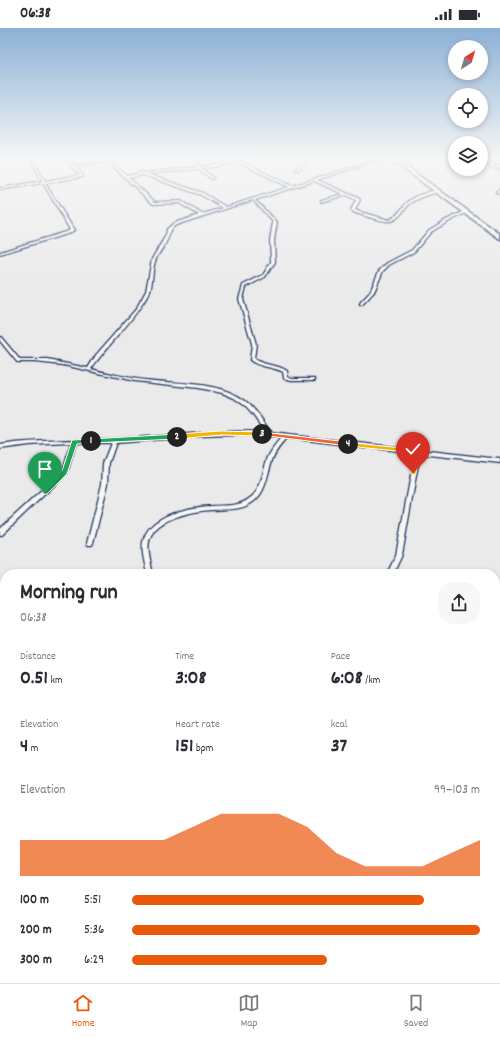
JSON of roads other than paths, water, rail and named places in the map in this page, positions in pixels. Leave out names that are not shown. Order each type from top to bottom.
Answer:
[{"type":"highway","points":[[455,204],[500,237]]},
{"type":"highway","points":[[460,204],[500,232]]},
{"type":"street","points":[[0,253],[72,230],[56,204]]},
{"type":"street","points":[[182,204],[202,216]]},
{"type":"street","points":[[218,204],[226,208]]},
{"type":"street","points":[[89,370],[102,351],[138,309],[145,297],[152,279],[154,259],[168,235],[168,230],[182,221],[239,204]]},
{"type":"street","points":[[258,204],[274,219],[275,226],[272,240],[273,262],[264,276],[244,286],[241,299],[254,344],[252,360],[258,364],[281,368],[285,371],[286,377],[291,379],[313,379]]},
{"type":"street","points":[[356,204],[353,210],[389,221],[400,214],[410,204]]},
{"type":"street","points":[[361,304],[372,292],[381,271],[388,264],[413,251],[430,231],[466,212]]},
{"type":"street","points":[[0,338],[19,361],[34,360],[134,380],[178,384],[224,392],[242,401],[270,435]]},
{"type":"street","points":[[0,447],[28,442],[114,441],[221,433],[270,435],[500,461]]},
{"type":"street","points":[[149,569],[146,550],[147,538],[150,531],[160,523],[190,510],[212,508],[228,509],[251,501],[258,495],[264,482],[270,458],[286,437]]},
{"type":"street","points":[[90,543],[105,484],[106,463],[114,441]]},
{"type":"street","points":[[0,533],[45,493],[65,472],[74,442]]},
{"type":"street","points":[[392,569],[399,555],[418,452]]}]
